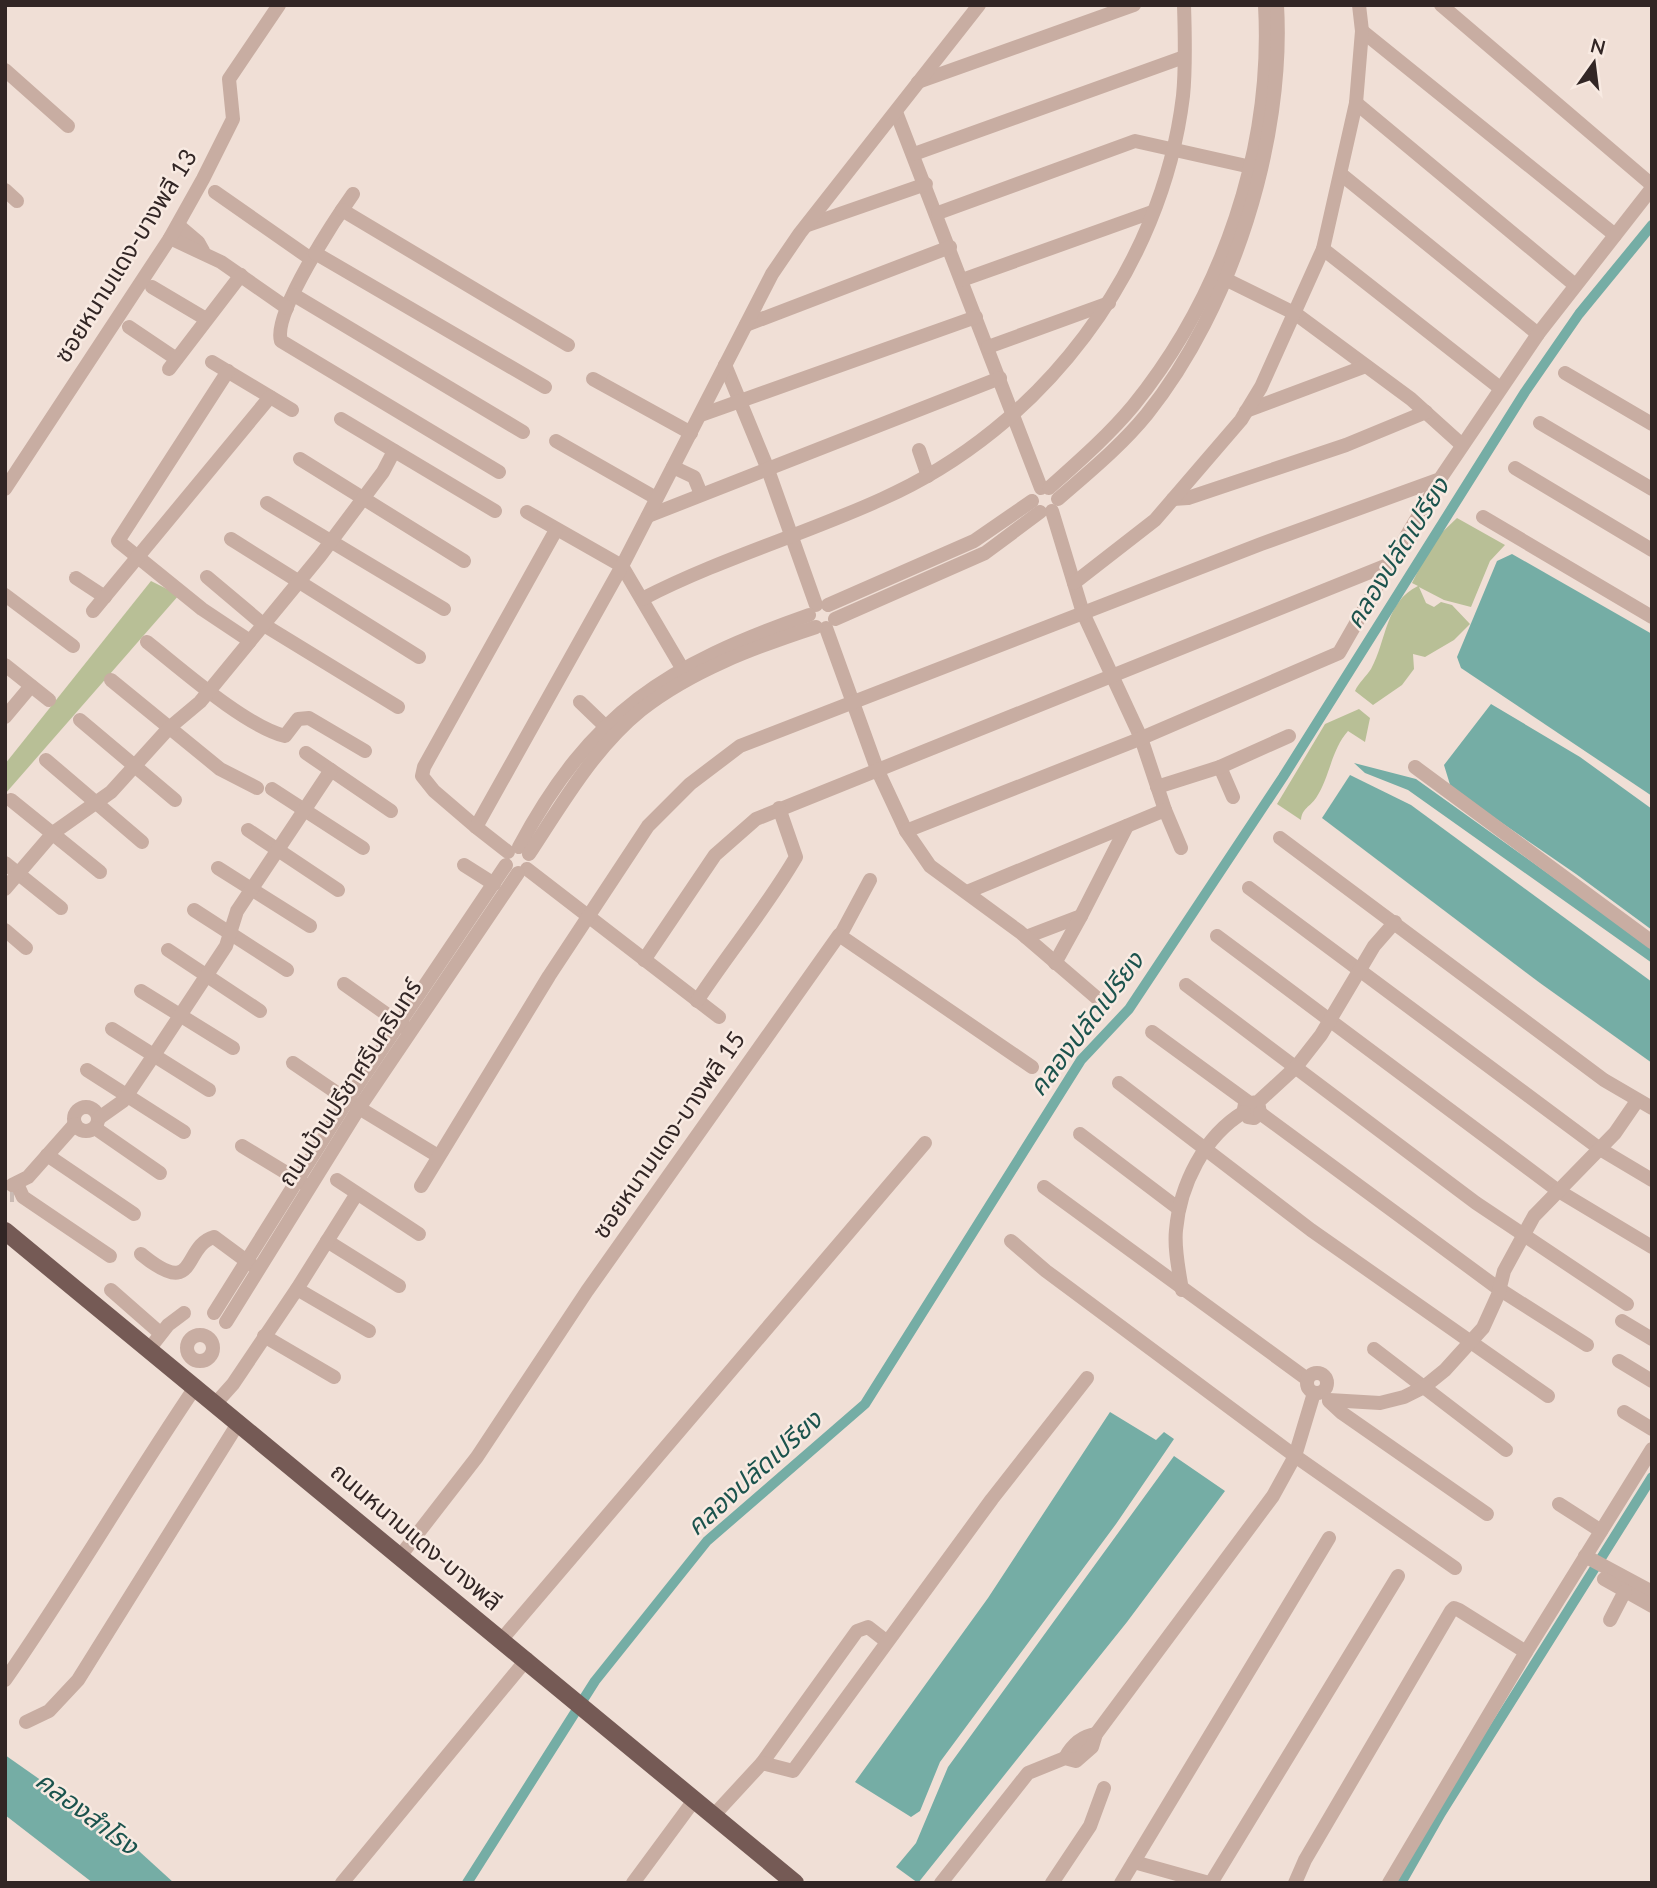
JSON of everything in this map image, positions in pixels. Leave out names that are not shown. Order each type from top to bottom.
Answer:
[{"type":"main road","name":"ถนนหนามแดง-บางพลี","points":[[5,1231],[155,1340],[186,1377],[216,1403],[795,1883]]},
{"type":"street","name":"ซอยหนามแดง-บางพลี 13","points":[[5,489],[170,238],[233,119],[229,79],[279,5]]},
{"type":"street","points":[[476,827],[622,566],[772,274],[806,225],[979,5]]},
{"type":"street","points":[[918,82],[1134,5]]},
{"type":"street","points":[[642,599],[681,578],[883,499],[928,476],[972,449],[1014,415],[1093,329],[1109,303],[1165,180],[1183,96],[1184,5]]},
{"type":"street","name":"ถนนบ้านปรีชาศรีนครินทร์","points":[[1220,276],[1251,167],[1266,77],[1265,5]]},
{"type":"street","name":"ถนนบ้านปรีชาศรีนครินทร์","points":[[204,1338],[404,1027],[518,860],[604,747],[642,710],[696,676],[822,616],[985,553],[1046,500],[1109,455],[1148,413],[1189,349],[1257,185],[1271,122],[1276,78],[1277,5]]},
{"type":"street","points":[[1074,583],[1155,520],[1246,411],[1261,387],[1324,249],[1356,103],[1362,31],[1359,5]]},
{"type":"street","points":[[906,831],[1141,738],[1339,653],[1440,479],[1500,388],[1538,334],[1652,186],[1441,5]]},
{"type":"street","points":[[1362,31],[1615,236]]},
{"type":"street","points":[[914,154],[1184,57]]},
{"type":"street","points":[[5,70],[68,126]]},
{"type":"street","points":[[1356,103],[1575,285]]},
{"type":"street","points":[[897,112],[1046,500],[1083,613],[1141,738],[1181,848]]},
{"type":"street","points":[[938,213],[1135,141],[1172,147],[1251,167]]},
{"type":"street","points":[[1342,175],[1538,334]]},
{"type":"street","points":[[806,225],[926,184]]},
{"type":"street","points":[[5,190],[17,201]]},
{"type":"street","points":[[215,192],[313,256],[545,387]]},
{"type":"street","points":[[353,194],[313,256],[290,302],[279,334],[288,347],[499,472]]},
{"type":"street","points":[[342,210],[568,345]]},
{"type":"street","points":[[962,280],[1152,212]]},
{"type":"street","points":[[177,225],[198,242],[203,251]]},
{"type":"street","points":[[170,238],[188,248],[203,251],[241,275],[523,432]]},
{"type":"street","points":[[746,325],[950,247]]},
{"type":"street","points":[[1324,249],[1500,388]]},
{"type":"street","points":[[129,327],[172,363],[241,275]]},
{"type":"street","points":[[1220,276],[1296,314],[1426,412],[1462,445]]},
{"type":"street","points":[[152,287],[206,319]]},
{"type":"street","points":[[988,347],[1109,303]]},
{"type":"street","points":[[701,415],[976,317]]},
{"type":"street","points":[[212,362],[292,410]]},
{"type":"street","points":[[725,365],[767,467],[877,769],[906,831],[930,866],[1026,937],[1105,1005]]},
{"type":"street","points":[[1246,411],[1366,366]]},
{"type":"street","points":[[228,372],[118,541],[202,609],[250,641]]},
{"type":"street","points":[[1565,373],[1652,424]]},
{"type":"street","points":[[648,516],[767,467],[1000,378]]},
{"type":"street","points":[[593,379],[691,433]]},
{"type":"street","points":[[93,611],[270,397]]},
{"type":"street","points":[[1173,499],[1188,498],[1346,445],[1426,412]]},
{"type":"street","points":[[341,419],[495,511]]},
{"type":"street","points":[[1540,423],[1652,489]]},
{"type":"street","points":[[556,441],[656,498]]},
{"type":"street","points":[[919,450],[928,476]]},
{"type":"street","points":[[5,888],[53,833],[111,792],[169,728],[184,718],[299,582],[362,499],[394,451]]},
{"type":"street","points":[[300,459],[464,561]]},
{"type":"street","points":[[673,467],[694,477],[701,494]]},
{"type":"street","points":[[1515,468],[1652,550]]},
{"type":"street","points":[[421,1186],[648,826],[690,784],[740,746],[1440,479]]},
{"type":"street","points":[[267,503],[444,609]]},
{"type":"street","points":[[527,512],[622,566],[682,668]]},
{"type":"street","points":[[1483,517],[1652,617]]},
{"type":"street","points":[[556,530],[424,767],[422,776],[434,791],[476,827],[719,1017]]},
{"type":"street","points":[[232,539],[419,657]]},
{"type":"street","points":[[643,960],[715,855],[756,819],[1113,677],[1331,585],[1390,564]]},
{"type":"street","points":[[207,577],[264,625],[398,707]]},
{"type":"street","points":[[76,578],[105,597]]},
{"type":"street","points":[[5,595],[73,646]]},
{"type":"street","name":"ถนนบ้านปรีชาศรีนครินทร์","points":[[404,1027],[494,884],[518,860],[568,769],[605,726],[633,700],[682,668],[744,639],[822,616]]},
{"type":"street","points":[[147,642],[208,691],[279,734],[289,733],[298,719],[309,718],[365,751]]},
{"type":"street","points":[[5,664],[49,700]]},
{"type":"street","points":[[111,680],[227,774],[257,788]]},
{"type":"street","points":[[5,716],[31,686]]},
{"type":"street","points":[[580,702],[605,726]]},
{"type":"street","points":[[80,720],[175,800]]},
{"type":"street","points":[[1157,787],[1220,767],[1289,736]]},
{"type":"street","points":[[306,753],[391,811]]},
{"type":"street","points":[[46,760],[142,842]]},
{"type":"street","points":[[1220,767],[1233,797]]},
{"type":"street","points":[[1415,767],[1652,942]]},
{"type":"street","points":[[75,1124],[84,1131],[116,1108],[127,1095],[231,934],[234,918],[331,770]]},
{"type":"street","points":[[272,789],[363,848]]},
{"type":"street","points":[[10,800],[100,872]]},
{"type":"street","points":[[697,1000],[751,920],[780,887],[796,857],[779,808]]},
{"type":"street","points":[[967,892],[1165,810]]},
{"type":"street","points":[[1055,963],[1127,826]]},
{"type":"street","points":[[248,830],[338,890]]},
{"type":"street","points":[[1280,838],[1565,1052],[1637,1101],[1652,1108]]},
{"type":"street","points":[[5,863],[61,908]]},
{"type":"street","points":[[464,865],[494,884]]},
{"type":"street","points":[[218,868],[310,926]]},
{"type":"street","name":"ซอยหนามแดง-บางพลี 15","points":[[401,1555],[477,1457],[587,1291],[841,934],[870,880]]},
{"type":"street","points":[[1249,888],[1600,1149],[1652,1180]]},
{"type":"street","points":[[194,910],[287,970]]},
{"type":"street","points":[[1026,937],[1081,916]]},
{"type":"street","points":[[1182,1290],[1176,1232],[1184,1191],[1205,1150],[1230,1121],[1252,1107],[1296,1067],[1330,1020],[1360,968],[1395,922]]},
{"type":"street","points":[[5,930],[26,948]]},
{"type":"street","points":[[841,934],[1032,1067]]},
{"type":"street","points":[[1217,936],[1557,1190],[1652,1247]]},
{"type":"street","points":[[168,950],[260,1011]]},
{"type":"street","points":[[344,984],[404,1027]]},
{"type":"street","points":[[1186,985],[1523,1236],[1627,1304]]},
{"type":"street","points":[[141,991],[233,1048]]},
{"type":"street","points":[[112,1029],[209,1090]]},
{"type":"street","points":[[1152,1032],[1499,1289],[1587,1345]]},
{"type":"street","points":[[293,1063],[353,1104],[438,1156]]},
{"type":"street","points":[[87,1070],[184,1132]]},
{"type":"street","points":[[1119,1083],[1205,1150],[1470,1344],[1548,1396]]},
{"type":"street","points":[[1321,1395],[1380,1403],[1404,1397],[1424,1387],[1470,1344],[1483,1328],[1504,1271],[1534,1216],[1615,1133],[1637,1101]]},
{"type":"street","points":[[110,1256],[13,1189],[75,1124],[76,1113],[86,1107],[92,1108],[97,1123],[160,1173]]},
{"type":"street","points":[[1080,1134],[1180,1209]]},
{"type":"street","points":[[502,1639],[925,1143]]},
{"type":"street","points":[[242,1146],[303,1183]]},
{"type":"street","points":[[47,1155],[134,1214]]},
{"type":"street","points":[[337,1180],[419,1234]]},
{"type":"street","points":[[1044,1187],[1182,1290],[1307,1378],[1307,1388],[1321,1395],[1342,1413],[1487,1514]]},
{"type":"street","points":[[216,1403],[233,1384],[298,1289],[356,1195]]},
{"type":"street","points":[[141,1254],[163,1270],[178,1272],[185,1270],[205,1243],[215,1237],[251,1265]]},
{"type":"street","points":[[327,1241],[399,1286]]},
{"type":"street","points":[[1011,1241],[1046,1271],[1296,1457],[1455,1568]]},
{"type":"street","points":[[298,1289],[369,1331]]},
{"type":"street","points":[[111,1290],[155,1340],[184,1313]]},
{"type":"street","points":[[1622,1321],[1652,1339]]},
{"type":"street","points":[[264,1336],[334,1377]]},
{"type":"street","points":[[5,1680],[60,1601],[141,1468],[186,1377],[200,1360],[210,1354],[204,1338],[190,1339],[186,1377]]},
{"type":"street","points":[[1374,1349],[1506,1450]]},
{"type":"street","points":[[187,1351],[193,1359],[200,1360]]},
{"type":"street","points":[[1619,1361],[1652,1381]]},
{"type":"street","points":[[762,1763],[793,1771],[887,1641],[1087,1378]]},
{"type":"street","points":[[941,1883],[1028,1773],[1065,1758],[1070,1748],[1086,1735],[1097,1734],[1273,1496],[1296,1457],[1321,1395]]},
{"type":"street","points":[[1623,1412],[1652,1429]]},
{"type":"street","points":[[26,1722],[49,1711],[78,1680],[239,1422]]},
{"type":"street","points":[[1389,1883],[1526,1652],[1652,1449]]},
{"type":"street","points":[[1559,1504],[1601,1531]]},
{"type":"street","points":[[1121,1883],[1329,1538]]},
{"type":"street","points":[[1585,1556],[1652,1592]]},
{"type":"street","points":[[1134,1862],[1210,1883],[1398,1576]]},
{"type":"street","points":[[1604,1579],[1652,1606]]},
{"type":"street","points":[[1611,1620],[1625,1591]]},
{"type":"street","points":[[1295,1883],[1305,1860],[1454,1608],[1526,1652]]},
{"type":"street","points":[[713,1815],[762,1763],[857,1631],[867,1628],[887,1641]]},
{"type":"street","points":[[342,1883],[527,1659]]},
{"type":"street","points":[[1052,1883],[1090,1826],[1104,1788]]},
{"type":"street","points":[[634,1883],[695,1799]]},
{"type":"green space","points":[[1457,518],[1505,545],[1490,561],[1471,607],[1444,600],[1419,587],[1426,603],[1434,607],[1441,602],[1452,605],[1470,624],[1454,640],[1425,657],[1413,654],[1414,669],[1402,685],[1373,705],[1355,691],[1371,669],[1399,602],[1418,586],[1412,583],[1433,541]]},
{"type":"green space","points":[[151,581],[179,595],[5,794],[5,764]]},
{"type":"green space","points":[[1359,709],[1370,718],[1365,742],[1348,731],[1342,738],[1321,790],[1305,810],[1301,820],[1277,804],[1325,724]]},
{"type":"water","points":[[1512,554],[1652,634],[1652,796],[1461,668],[1457,657],[1497,561]]},
{"type":"water","points":[[1491,704],[1580,757],[1652,809],[1652,930],[1451,788],[1444,765]]},
{"type":"water","points":[[1354,763],[1416,779],[1652,948],[1652,963],[1408,790],[1365,773]]},
{"type":"water","points":[[1350,775],[1411,805],[1652,982],[1652,1063],[1540,983],[1322,818]]},
{"type":"water","points":[[1110,1412],[1156,1440],[1164,1432],[1174,1439],[1116,1524],[940,1762],[920,1811],[911,1817],[855,1782],[988,1598]]},
{"type":"water","points":[[1174,1456],[1225,1491],[1127,1622],[918,1883],[896,1867],[916,1843],[948,1767]]},
{"type":"water","name":"คลองสำโรง","points":[[5,1755],[129,1842],[174,1883],[93,1883],[5,1815]]},
{"type":"waterway","name":"คลองปลัดเปรียง","points":[[467,1883],[595,1681],[707,1541],[865,1404],[1081,1060],[1129,1009],[1283,777],[1525,392],[1579,314],[1652,225]]},
{"type":"waterway","points":[[1401,1883],[1441,1813],[1652,1477]]}]
